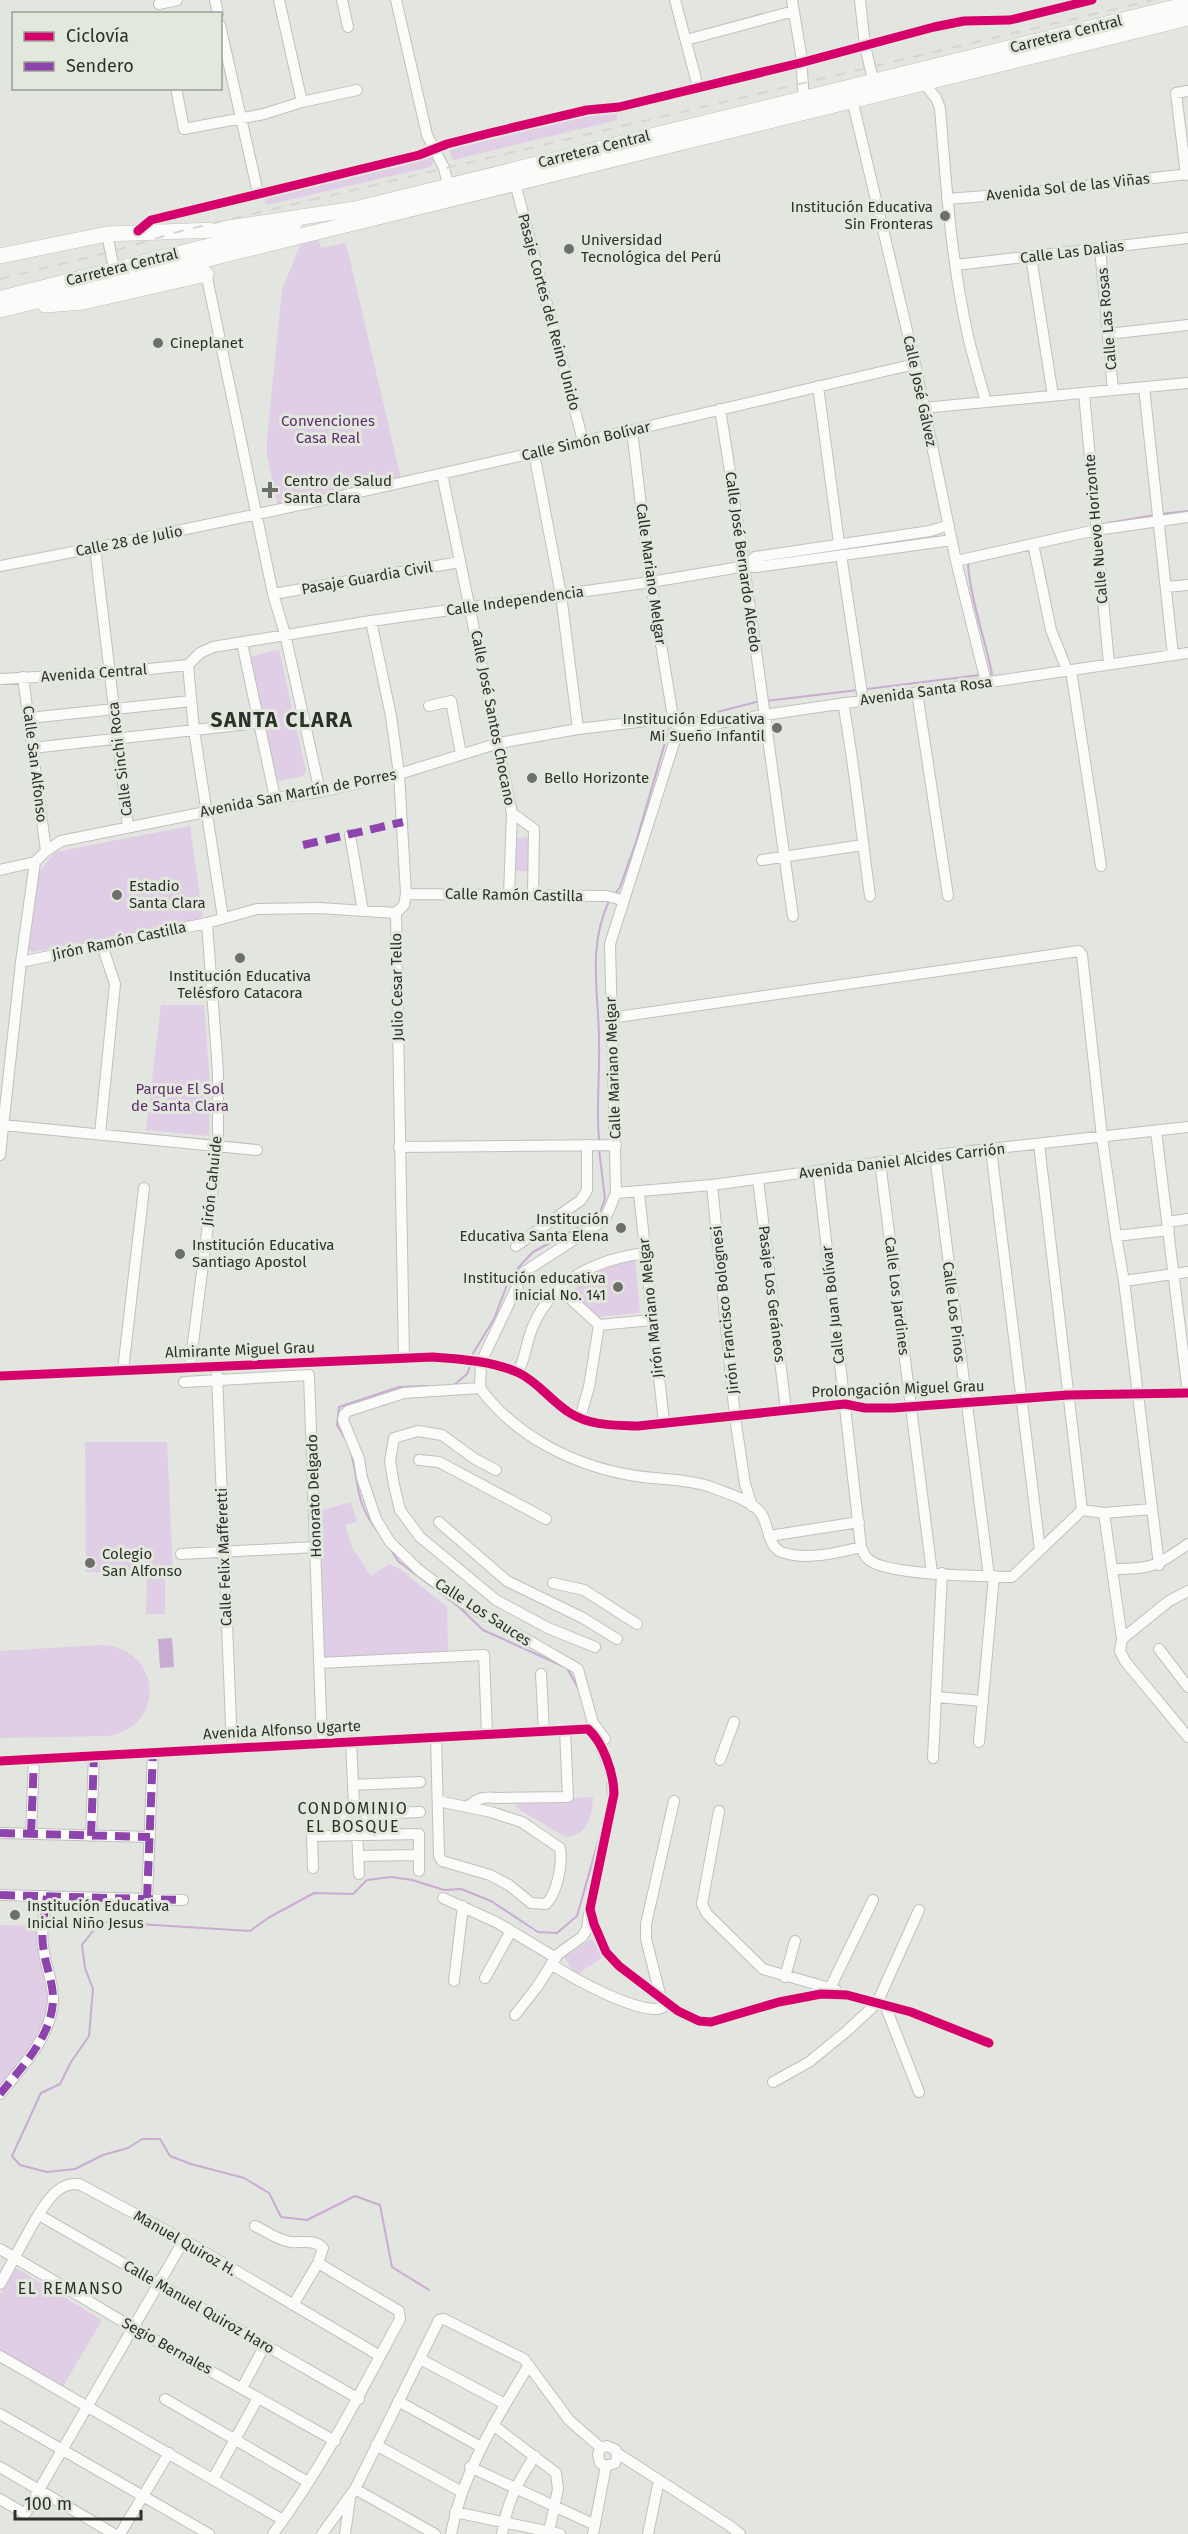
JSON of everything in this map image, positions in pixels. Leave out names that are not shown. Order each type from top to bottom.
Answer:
[{"type":"highway","name":"Carretera Central","points":[[0,310],[203,261],[449,191],[804,105],[1188,4]]},
{"type":"highway","name":"Carretera Central","points":[[804,105],[852,99],[875,87],[923,82],[1188,18]]},
{"type":"highway","name":"Carretera Central","points":[[355,209],[449,191],[515,183],[658,140]]},
{"type":"highway","points":[[0,256],[107,234],[249,226],[355,209]]},
{"type":"main road","name":"Carretera Central","points":[[0,298],[114,269],[203,261],[355,209]]},
{"type":"street","points":[[159,6],[177,0]]},
{"type":"street","points":[[279,0],[302,102]]},
{"type":"street","points":[[342,0],[348,27]]},
{"type":"street","points":[[396,0],[427,135],[444,168],[449,191]]},
{"type":"street","points":[[675,0],[698,87]]},
{"type":"street","points":[[860,0],[865,46],[875,87]]},
{"type":"street","points":[[138,231],[151,220],[419,155],[490,133],[587,110],[619,107],[800,63],[934,27],[964,21],[1010,21],[1092,0]]},
{"type":"street","points":[[686,40],[793,6],[804,105]]},
{"type":"street","points":[[222,34],[258,193]]},
{"type":"street","points":[[923,82],[936,98],[940,108],[947,199],[956,265],[968,334],[986,402]]},
{"type":"street","points":[[176,90],[184,129],[241,119],[357,90]]},
{"type":"street","points":[[1182,92],[1187,174]]},
{"type":"street","name":"Calle José Gálvez","points":[[852,99],[915,364],[956,561],[986,682]]},
{"type":"street","name":"Avenida Sol de las Viñas","points":[[947,199],[1025,193],[1187,174]]},
{"type":"street","name":"Pasaje Cortes del Reino Unido","points":[[515,183],[583,441]]},
{"type":"street","points":[[181,231],[203,261],[273,594],[285,634],[320,792]]},
{"type":"street","points":[[107,234],[114,269]]},
{"type":"street","name":"Calle Las Dalias","points":[[956,265],[1188,238]]},
{"type":"street","name":"Calle Las Rosas","points":[[1100,248],[1113,390]]},
{"type":"street","points":[[1031,257],[1053,396]]},
{"type":"street","points":[[1108,334],[1188,326]]},
{"type":"street","name":"Calle Simón Bolívar","points":[[257,514],[442,474],[915,364]]},
{"type":"street","points":[[923,408],[1188,383]]},
{"type":"street","points":[[818,386],[839,543]]},
{"type":"street","points":[[1144,387],[1173,655]]},
{"type":"street","name":"Calle Nuevo Horizonte","points":[[1084,393],[1109,664]]},
{"type":"street","name":"Calle José Bernardo Alcedo","points":[[720,409],[746,566],[764,714],[793,916]]},
{"type":"street","name":"Calle Mariano Melgar","points":[[632,430],[651,582],[672,718]]},
{"type":"street","points":[[534,453],[561,595],[578,729]]},
{"type":"street","name":"Calle José Santos Chocano","points":[[442,474],[512,813],[509,894]]},
{"type":"street","name":"Calle 28 de Julio","points":[[0,566],[257,514]]},
{"type":"street","points":[[956,561],[1096,530],[1188,517]]},
{"type":"street","name":"Calle Independencia","points":[[285,634],[651,582],[746,566],[756,567],[841,555],[931,537],[949,525]]},
{"type":"street","name":"Calle Independencia","points":[[746,566],[754,557],[839,543],[931,537],[952,540]]},
{"type":"street","points":[[1033,544],[1052,630],[1069,670],[1101,867]]},
{"type":"street","name":"Calle Sinchi Roca","points":[[95,548],[128,827]]},
{"type":"street","points":[[841,555],[863,700]]},
{"type":"street","name":"Pasaje Guardia Civil","points":[[273,594],[460,562]]},
{"type":"street","points":[[1166,587],[1188,585]]},
{"type":"street","points":[[371,621],[391,716],[399,774],[406,894]]},
{"type":"street","points":[[223,918],[194,730],[188,665],[200,653],[213,646],[242,643],[285,634]]},
{"type":"street","points":[[242,643],[276,798]]},
{"type":"street","name":"Avenida Santa Rosa","points":[[680,730],[764,714],[1188,653]]},
{"type":"street","name":"Avenida Central","points":[[0,679],[110,673],[188,665]]},
{"type":"street","name":"Calle San Alfonso","points":[[23,677],[46,851]]},
{"type":"street","points":[[917,692],[948,896]]},
{"type":"street","points":[[429,706],[451,701],[461,754]]},
{"type":"street","points":[[28,718],[191,702]]},
{"type":"street","points":[[843,703],[852,752],[854,784],[870,896]]},
{"type":"street","points":[[672,718],[680,730]]},
{"type":"street","name":"Avenida San Martín de Porres","points":[[0,870],[34,862],[60,841],[276,798],[320,792],[399,774],[499,743],[578,729],[672,718]]},
{"type":"street","points":[[32,748],[259,723]]},
{"type":"street","name":"Calle Mariano Melgar","points":[[481,1362],[524,1272],[598,1224],[606,1217],[616,1193],[610,944],[622,900],[680,730]]},
{"type":"street","points":[[512,813],[534,829],[532,895]]},
{"type":"street","points":[[350,835],[363,911]]},
{"type":"street","points":[[762,860],[863,845]]},
{"type":"street","points":[[0,1155],[4,1087],[34,862]]},
{"type":"street","name":"Calle Ramón Castilla","points":[[406,894],[607,896],[622,900]]},
{"type":"street","name":"Julio Cesar Tello","points":[[404,1358],[396,913],[404,905],[406,894]]},
{"type":"street","name":"Jirón Ramón Castilla","points":[[21,962],[257,909],[319,908],[396,913]]},
{"type":"street","name":"Jirón Cahuide","points":[[190,1367],[218,1145],[218,1072],[207,922]]},
{"type":"street","points":[[100,1134],[115,984],[102,945]]},
{"type":"street","points":[[610,1018],[1079,951],[1082,955],[1102,1137],[1124,1281],[1159,1565]]},
{"type":"street","points":[[3,1125],[257,1150]]},
{"type":"street","name":"Avenida Daniel Alcides Carrión","points":[[616,1193],[639,1193],[712,1185],[935,1155],[1188,1127]]},
{"type":"street","points":[[1156,1131],[1188,1393]]},
{"type":"street","points":[[1039,1144],[1082,1510]]},
{"type":"street","points":[[516,1246],[581,1200],[587,1190],[587,1145]]},
{"type":"street","points":[[399,1146],[616,1145]]},
{"type":"street","points":[[991,1149],[1040,1550]]},
{"type":"street","name":"Calle Los Pinos","points":[[935,1155],[965,1402],[991,1576],[979,1742]]},
{"type":"street","name":"Calle Los Jardines","points":[[880,1162],[911,1407],[937,1573],[933,1758]]},
{"type":"street","name":"Calle Juan Bolívar","points":[[818,1171],[861,1547]]},
{"type":"street","name":"Pasaje Los Geráneos","points":[[758,1179],[786,1410]]},
{"type":"street","name":"Jirón Francisco Bolognesi","points":[[712,1185],[735,1417],[745,1484],[752,1506],[764,1518],[769,1536]]},
{"type":"street","points":[[123,1370],[144,1188]]},
{"type":"street","name":"Jirón Mariano Melgar","points":[[639,1193],[664,1423]]},
{"type":"street","points":[[1116,1236],[1168,1226],[1188,1219]]},
{"type":"street","points":[[518,1372],[536,1319],[559,1288],[577,1274],[619,1256],[645,1253]]},
{"type":"street","points":[[1124,1281],[1188,1272]]},
{"type":"street","points":[[559,1288],[599,1325],[652,1320]]},
{"type":"street","points":[[580,1418],[589,1387],[599,1325]]},
{"type":"street","name":"Almirante Miguel Grau","points":[[0,1376],[404,1358],[458,1358],[518,1372]]},
{"type":"street","points":[[481,1362],[480,1388],[506,1418],[559,1453],[608,1470],[709,1486],[752,1506]]},
{"type":"street","name":"Calle Felix Mafferetti","points":[[217,1366],[232,1748]]},
{"type":"street","name":"Prolongación Miguel Grau","points":[[518,1372],[570,1413],[580,1418],[611,1425],[735,1417],[844,1404],[865,1408],[911,1407],[1068,1395],[1188,1393]]},
{"type":"street","name":"Honorato Delgado","points":[[184,1382],[309,1375],[322,1743]]},
{"type":"street","name":"Calle Los Sauces","points":[[480,1388],[404,1393],[348,1412],[344,1415],[343,1420],[359,1459],[362,1478],[380,1529],[420,1571],[462,1602],[578,1669],[593,1723],[606,1743],[608,1767]]},
{"type":"street","points":[[496,1470],[475,1459],[442,1435],[418,1431],[394,1438],[390,1461],[398,1502],[407,1522],[420,1537],[496,1600],[548,1628],[595,1647]]},
{"type":"street","points":[[419,1460],[439,1461],[546,1519]]},
{"type":"street","points":[[1082,1510],[1104,1513],[1152,1509]]},
{"type":"street","points":[[859,1522],[769,1536],[774,1546],[782,1553],[804,1556],[861,1547],[867,1559],[879,1565],[937,1573],[1016,1575],[1082,1510]]},
{"type":"street","points":[[1104,1513],[1122,1639],[1120,1651],[1125,1661],[1188,1737]]},
{"type":"street","points":[[440,1522],[507,1581],[583,1618],[617,1639]]},
{"type":"street","points":[[1112,1569],[1139,1569],[1159,1565],[1188,1544]]},
{"type":"street","points":[[181,1554],[316,1547]]},
{"type":"street","points":[[553,1583],[584,1590],[638,1624]]},
{"type":"street","points":[[1122,1639],[1169,1601],[1187,1595]]},
{"type":"street","points":[[1159,1649],[1188,1687]]},
{"type":"street","points":[[319,1663],[484,1655],[488,1734]]},
{"type":"street","points":[[541,1674],[544,1731]]},
{"type":"street","points":[[936,1697],[983,1701]]},
{"type":"street","points":[[720,1760],[734,1722]]},
{"type":"street","name":"Avenida Alfonso Ugarte","points":[[0,1761],[588,1729],[596,1736],[608,1767]]},
{"type":"street","points":[[467,1807],[475,1800],[486,1797],[568,1797],[565,1730]]},
{"type":"street","points":[[436,1737],[439,1856],[442,1861],[490,1875],[510,1885],[531,1903],[546,1904],[551,1899],[562,1858],[560,1848],[522,1822],[438,1801]]},
{"type":"street","points":[[351,1742],[354,1805]]},
{"type":"street","points":[[147,1899],[153,1752]]},
{"type":"street","points":[[91,1836],[94,1755]]},
{"type":"street","points":[[31,1834],[34,1759]]},
{"type":"street","points":[[515,2015],[537,1987],[553,1961],[582,1937],[587,1929],[614,1794],[614,1784],[608,1767]]},
{"type":"street","points":[[353,1785],[420,1782]]},
{"type":"street","points":[[443,1898],[512,1931],[578,1981],[618,1999],[654,2009],[662,2008],[664,2000],[646,1939],[646,1924],[674,1801]]},
{"type":"street","points":[[357,1832],[345,1819],[347,1809],[354,1805],[364,1808],[367,1814],[366,1821],[357,1832],[359,1874]]},
{"type":"street","points":[[719,1811],[702,1904],[707,1914],[763,1969],[911,2012],[989,2043]]},
{"type":"street","points":[[367,1814],[420,1812]]},
{"type":"street","points":[[313,1868],[312,1836],[357,1832],[419,1834],[419,1871]]},
{"type":"street","points":[[0,1833],[150,1837]]},
{"type":"street","points":[[358,1856],[419,1855]]},
{"type":"street","points":[[0,1895],[183,1900]]},
{"type":"street","points":[[0,2094],[32,2055],[52,2010],[52,1986],[42,1940],[47,1896]]},
{"type":"street","points":[[830,1988],[873,1900]]},
{"type":"street","points":[[454,1981],[463,1906]]},
{"type":"street","points":[[590,1909],[606,1952],[620,1966],[687,2017],[711,2022],[779,2002],[821,1994],[847,1995]]},
{"type":"street","points":[[772,2082],[809,2062],[881,2004],[919,1910]]},
{"type":"street","points":[[485,1978],[512,1931]]},
{"type":"street","points":[[785,1977],[795,1941]]},
{"type":"street","points":[[881,2004],[919,2092]]},
{"type":"street","name":"Manuel Quiroz H.","points":[[0,2284],[39,2215],[55,2192],[67,2184],[79,2184],[184,2241],[380,2356]]},
{"type":"street","name":"Calle Manuel Quiroz Haro","points":[[39,2215],[359,2399]]},
{"type":"street","points":[[255,2226],[288,2242],[320,2244],[323,2248],[318,2263],[293,2305]]},
{"type":"street","points":[[0,2499],[25,2514],[184,2241]]},
{"type":"street","name":"Segio Bernales","points":[[0,2249],[132,2327],[335,2441]]},
{"type":"street","points":[[273,2534],[335,2441],[400,2319],[399,2311],[318,2263]]},
{"type":"street","points":[[322,2534],[352,2492],[439,2320],[444,2319],[524,2359],[569,2420],[601,2448],[610,2447],[740,2534]]},
{"type":"street","points":[[242,2388],[265,2345]]},
{"type":"street","points":[[0,2356],[283,2520]]},
{"type":"street","points":[[420,2359],[505,2404]]},
{"type":"street","points":[[451,2534],[455,2512],[470,2467],[529,2365]]},
{"type":"street","points":[[213,2479],[258,2398]]},
{"type":"street","points":[[165,2399],[308,2482]]},
{"type":"street","points":[[399,2401],[481,2447]]},
{"type":"street","points":[[0,2414],[208,2534]]},
{"type":"street","points":[[455,2512],[555,2533],[555,2506],[558,2489],[556,2473],[493,2425]]},
{"type":"street","points":[[376,2445],[462,2492]]},
{"type":"street","points":[[601,2448],[598,2460],[606,2466]]},
{"type":"street","points":[[120,2534],[169,2453]]},
{"type":"street","points":[[606,2466],[615,2463],[617,2453]]},
{"type":"street","points":[[502,2534],[515,2487],[535,2456]]},
{"type":"street","points":[[470,2467],[555,2506],[594,2529],[606,2466]]},
{"type":"street","points":[[0,2467],[114,2534]]},
{"type":"street","points":[[648,2534],[659,2480]]},
{"type":"street","points":[[345,2534],[352,2492]]},
{"type":"street","points":[[352,2492],[435,2534]]},
{"type":"green space","points":[[617,114],[617,120],[453,160],[449,149],[590,115]]},
{"type":"green space","points":[[433,153],[437,157],[430,167],[266,205],[263,196]]},
{"type":"green space","name":"Convenciones Casa Real","points":[[318,239],[321,248],[346,243],[401,479],[343,490],[342,493],[278,507],[267,455],[267,439],[282,290],[301,243]]},
{"type":"green space","points":[[279,650],[306,771],[303,776],[278,781],[275,779],[249,661],[252,656]]},
{"type":"green space","name":"Estadio Santa Clara","points":[[190,826],[203,919],[32,952],[27,947],[39,872],[55,852]]},
{"type":"green space","points":[[531,837],[531,871],[512,871],[512,838]]},
{"type":"green space","name":"Parque El Sol de Santa Clara","points":[[161,1005],[204,1005],[210,1084],[209,1136],[146,1130]]},
{"type":"green space","points":[[635,1259],[640,1313],[597,1317],[570,1292],[600,1270]]},
{"type":"green space","points":[[85,1442],[167,1442],[173,1574],[86,1572]]},
{"type":"green space","points":[[351,1502],[357,1522],[345,1525],[352,1547],[371,1576],[389,1564],[400,1569],[447,1607],[448,1651],[325,1658],[319,1511]]},
{"type":"green space","points":[[147,1577],[165,1578],[165,1614],[146,1614]]},
{"type":"green space","points":[[102,1645],[122,1649],[137,1659],[146,1673],[150,1688],[148,1704],[140,1718],[126,1730],[107,1736],[0,1738],[0,1651]]},
{"type":"green space","points":[[593,1797],[590,1817],[584,1828],[579,1833],[566,1837],[515,1807],[519,1801]]},
{"type":"green space","points":[[0,1925],[35,1926],[49,2006],[43,2027],[24,2060],[0,2089]]},
{"type":"green space","points":[[592,1939],[603,1957],[576,1975],[564,1957]]},
{"type":"green space","points":[[16,2268],[102,2320],[62,2388],[0,2352],[0,2295]]},
{"type":"shaded area","points":[[172,1638],[174,1667],[160,1668],[158,1639]]},
{"type":"waterway","points":[[1161,514],[1188,511]]},
{"type":"waterway","points":[[1108,523],[1155,515]]},
{"type":"waterway","points":[[971,561],[968,565],[970,579],[992,674],[989,675]]},
{"type":"waterway","points":[[867,689],[980,675]]},
{"type":"waterway","points":[[766,701],[858,690]]},
{"type":"waterway","points":[[678,722],[760,701]]},
{"type":"waterway","points":[[615,894],[620,887],[636,842],[669,729]]},
{"type":"waterway","points":[[599,1139],[596,953],[602,918],[609,901]]},
{"type":"waterway","points":[[472,1355],[494,1319],[507,1285],[518,1268],[533,1252],[598,1217],[605,1199],[599,1149]]},
{"type":"waterway","points":[[453,1386],[467,1374],[471,1364]]},
{"type":"waterway","points":[[346,1440],[337,1425],[339,1407],[399,1387],[427,1386]]},
{"type":"waterway","points":[[351,1453],[361,1500],[376,1529]]},
{"type":"waterway","points":[[390,1548],[398,1561],[459,1607],[483,1630],[567,1668],[578,1688]]},
{"type":"waterway","points":[[596,1748],[605,1770]]},
{"type":"waterway","points":[[607,1779],[608,1797]]},
{"type":"waterway","points":[[429,2290],[392,2267],[380,2205],[355,2196],[307,2220],[281,2217],[269,2193],[244,2178],[170,2156],[160,2139],[142,2139],[128,2148],[103,2155],[75,2169],[47,2172],[20,2165],[12,2156],[41,2093],[60,2084],[71,2062],[89,2036],[93,1989],[85,1968],[82,1945],[92,1932],[106,1922],[250,1931],[268,1918],[314,1893],[353,1894],[367,1880],[391,1877],[412,1880],[444,1890],[461,1889],[491,1901],[538,1932],[557,1933],[577,1916],[600,1835]]},
{"type":"railway","points":[[0,279],[110,252],[181,231],[1153,0]]},
{"type":"marked path","points":[[303,845],[403,822]]},
{"type":"marked path","points":[[147,1899],[153,1752]]},
{"type":"marked path","points":[[91,1836],[94,1755]]},
{"type":"marked path","points":[[31,1834],[34,1759]]},
{"type":"marked path","points":[[0,1833],[150,1837]]},
{"type":"marked path","points":[[0,1895],[183,1900]]},
{"type":"marked path","points":[[0,2094],[35,2050],[52,2012],[53,1992],[42,1938],[47,1896]]},
{"type":"cycle path","points":[[138,231],[151,220],[419,155],[447,144],[490,133],[587,110],[619,107],[800,63],[934,27],[964,21],[1010,20],[1092,0]]},
{"type":"cycle path","points":[[0,1376],[433,1357],[488,1363],[509,1369],[532,1382],[563,1408],[578,1417],[603,1424],[638,1426],[845,1404],[865,1408],[893,1408],[1068,1395],[1188,1393]]},
{"type":"cycle path","points":[[0,1761],[588,1729],[607,1759],[614,1794],[590,1909],[606,1952],[619,1966],[678,2011],[699,2021],[711,2022],[779,2002],[821,1994],[847,1995],[911,2012],[989,2043]]},
{"type":"place","name":"Institución Educativa Sin Fronteras","points":[[945,216]]},
{"type":"place","name":"Universidad Tecnológica del Perú","points":[[569,249]]},
{"type":"place","name":"Cineplanet","points":[[158,343]]},
{"type":"place","name":"Centro de Salud Santa Clara","points":[[270,490]]},
{"type":"place","name":"Institución Educativa Mi Sueño Infantil","points":[[777,728]]},
{"type":"place","name":"Bello Horizonte","points":[[532,778]]},
{"type":"place","name":"Estadio Santa Clara","points":[[117,895]]},
{"type":"place","name":"Institución Educativa Telésforo Catacora","points":[[240,958]]},
{"type":"place","name":"Institución Educativa Santa Elena","points":[[621,1228]]},
{"type":"place","name":"Institución Educativa Santiago Apostol","points":[[180,1254]]},
{"type":"place","name":"Institución educativa inicial No. 141","points":[[618,1287]]},
{"type":"place","name":"Colegio San Alfonso","points":[[90,1563]]},
{"type":"place","name":"Institución Educativa Inicial Niño Jesus","points":[[15,1915]]},
{"type":"district","name":"SANTA CLARA","points":[[282,720]]},
{"type":"district","name":"CONDOMINIO EL BOSQUE","points":[[353,1817]]},
{"type":"district","name":"EL REMANSO","points":[[71,2288]]}]
